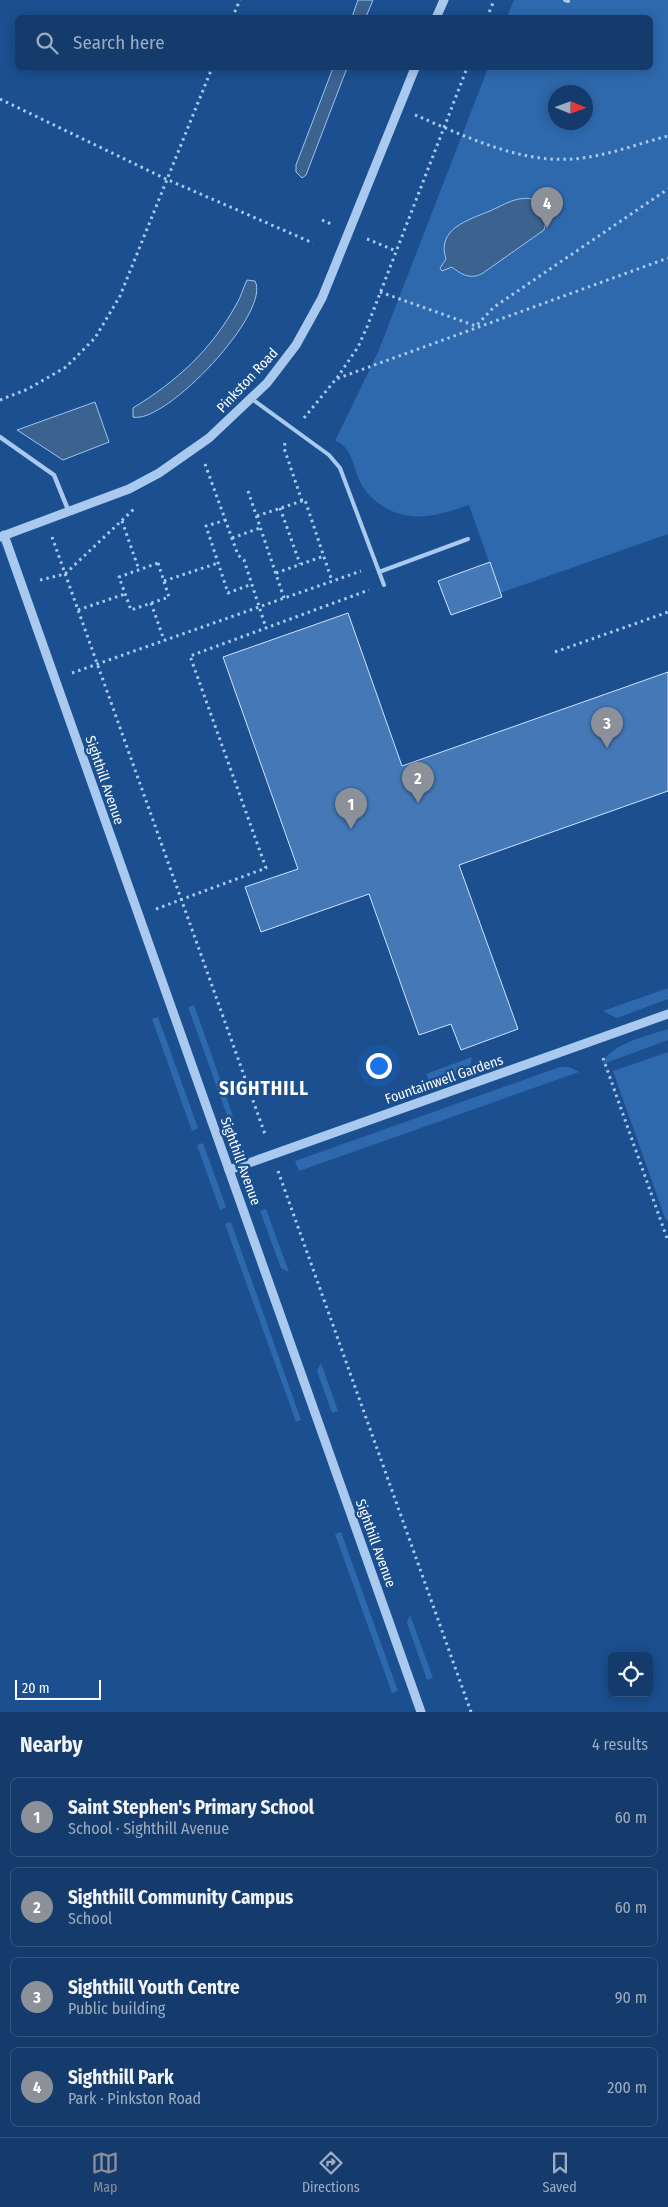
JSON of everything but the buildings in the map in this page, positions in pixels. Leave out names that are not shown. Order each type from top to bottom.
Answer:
[{"type":"street","points":[[437,15],[444,0]]},
{"type":"street","name":"Pinkston Road","points":[[2,536],[129,490],[194,449],[252,398],[282,364],[310,322],[322,298],[414,70]]},
{"type":"street","points":[[0,437],[54,475],[69,512]]},
{"type":"street","name":"Sighthill Avenue","points":[[2,536],[55,679],[421,1712]]},
{"type":"street","name":"Fountainwell Gardens","points":[[229,1170],[668,1014]]},
{"type":"lane","points":[[252,398],[329,456],[340,468],[384,585]]},
{"type":"lane","points":[[379,572],[468,539]]},
{"type":"path","points":[[233,15],[240,0]]},
{"type":"path","points":[[488,15],[494,0]]},
{"type":"path","points":[[0,400],[28,389],[66,367],[95,338],[120,296],[211,70]]},
{"type":"path","points":[[302,501],[284,448],[287,439],[336,379],[358,347],[466,70]]},
{"type":"path","points":[[0,98],[166,178],[313,243]]},
{"type":"path","points":[[398,109],[526,155],[557,160],[588,157],[668,136]]},
{"type":"path","points":[[476,326],[494,307],[668,189]]},
{"type":"path","points":[[336,379],[476,326],[668,258]]},
{"type":"path","points":[[380,292],[476,326]]},
{"type":"path","points":[[194,449],[210,472],[238,554],[244,560],[266,628]]},
{"type":"path","points":[[20,584],[65,574],[136,507],[129,490]]},
{"type":"path","points":[[248,491],[284,598]]},
{"type":"path","points":[[257,516],[305,500],[332,581]]},
{"type":"path","points":[[280,508],[300,564]]},
{"type":"path","points":[[46,520],[471,1712]]},
{"type":"path","points":[[226,520],[206,526],[228,593],[252,584]]},
{"type":"path","points":[[122,521],[139,570]]},
{"type":"path","points":[[232,538],[260,528]]},
{"type":"path","points":[[276,573],[324,556]]},
{"type":"path","points":[[164,581],[218,562]]},
{"type":"path","points":[[158,563],[169,597],[131,610],[119,577],[139,570],[158,563]]},
{"type":"path","points":[[55,679],[376,565]]},
{"type":"path","points":[[138,915],[266,868],[190,658],[192,655],[384,585]]},
{"type":"path","points":[[78,610],[125,594]]},
{"type":"path","points":[[151,603],[164,640]]},
{"type":"path","points":[[555,652],[668,612]]},
{"type":"path","points":[[596,1040],[668,1241]]},
{"type":"shaded area","points":[[358,0],[373,0],[367,15],[353,15]]},
{"type":"shaded area","points":[[514,0],[668,0],[668,534],[500,593],[469,505],[437,515],[426,516],[405,515],[384,507],[367,493],[360,482],[349,452],[335,441],[378,352],[487,70],[653,70],[653,15],[508,15]]},
{"type":"shaded area","points":[[332,70],[346,70],[306,175],[302,178],[296,172],[296,165]]},
{"type":"shaded area","points":[[552,195],[556,200],[548,214],[544,230],[483,273],[467,276],[452,267],[442,271],[440,268],[446,259],[444,249],[446,240],[456,227],[512,201],[525,198],[538,200]]},
{"type":"shaded area","points":[[247,280],[255,281],[256,296],[248,316],[232,340],[190,386],[148,415],[133,417],[133,408],[164,387],[192,363],[216,336],[238,302]]},
{"type":"shaded area","points":[[95,402],[109,442],[63,460],[17,430]]},
{"type":"shaded area","points":[[668,988],[668,999],[617,1018],[603,1011]]},
{"type":"shaded area","points":[[194,1005],[233,1116],[228,1118],[188,1007]]},
{"type":"shaded area","points":[[158,1017],[198,1128],[192,1131],[152,1019]]},
{"type":"shaded area","points":[[668,1029],[668,1040],[603,1064],[606,1057],[621,1046],[641,1037]]},
{"type":"shaded area","points":[[668,1052],[668,1220],[666,1221],[613,1071]]},
{"type":"shaded area","points":[[472,1057],[469,1070],[430,1084],[426,1074]]},
{"type":"shaded area","points":[[560,1067],[569,1067],[579,1072],[299,1171],[295,1161]]},
{"type":"shaded area","points":[[203,1143],[226,1207],[220,1210],[197,1145]]},
{"type":"shaded area","points":[[266,1209],[289,1272],[281,1268],[260,1211]]},
{"type":"shaded area","points":[[231,1222],[301,1420],[296,1422],[225,1224]]},
{"type":"shaded area","points":[[321,1363],[338,1411],[332,1413],[317,1371]]},
{"type":"shaded area","points":[[341,1532],[398,1691],[392,1693],[335,1534]]},
{"type":"shaded area","points":[[410,1615],[433,1678],[427,1680],[407,1623]]},
{"type":"place","name":"Sighthill Park","points":[[547,228]]},
{"type":"place","name":"Sighthill Youth Centre","points":[[607,748]]},
{"type":"place","name":"Sighthill Community Campus","points":[[418,803]]},
{"type":"place","name":"Saint Stephen's Primary School","points":[[351,829]]},
{"type":"district","name":"SIGHTHILL","points":[[264,1088]]}]
